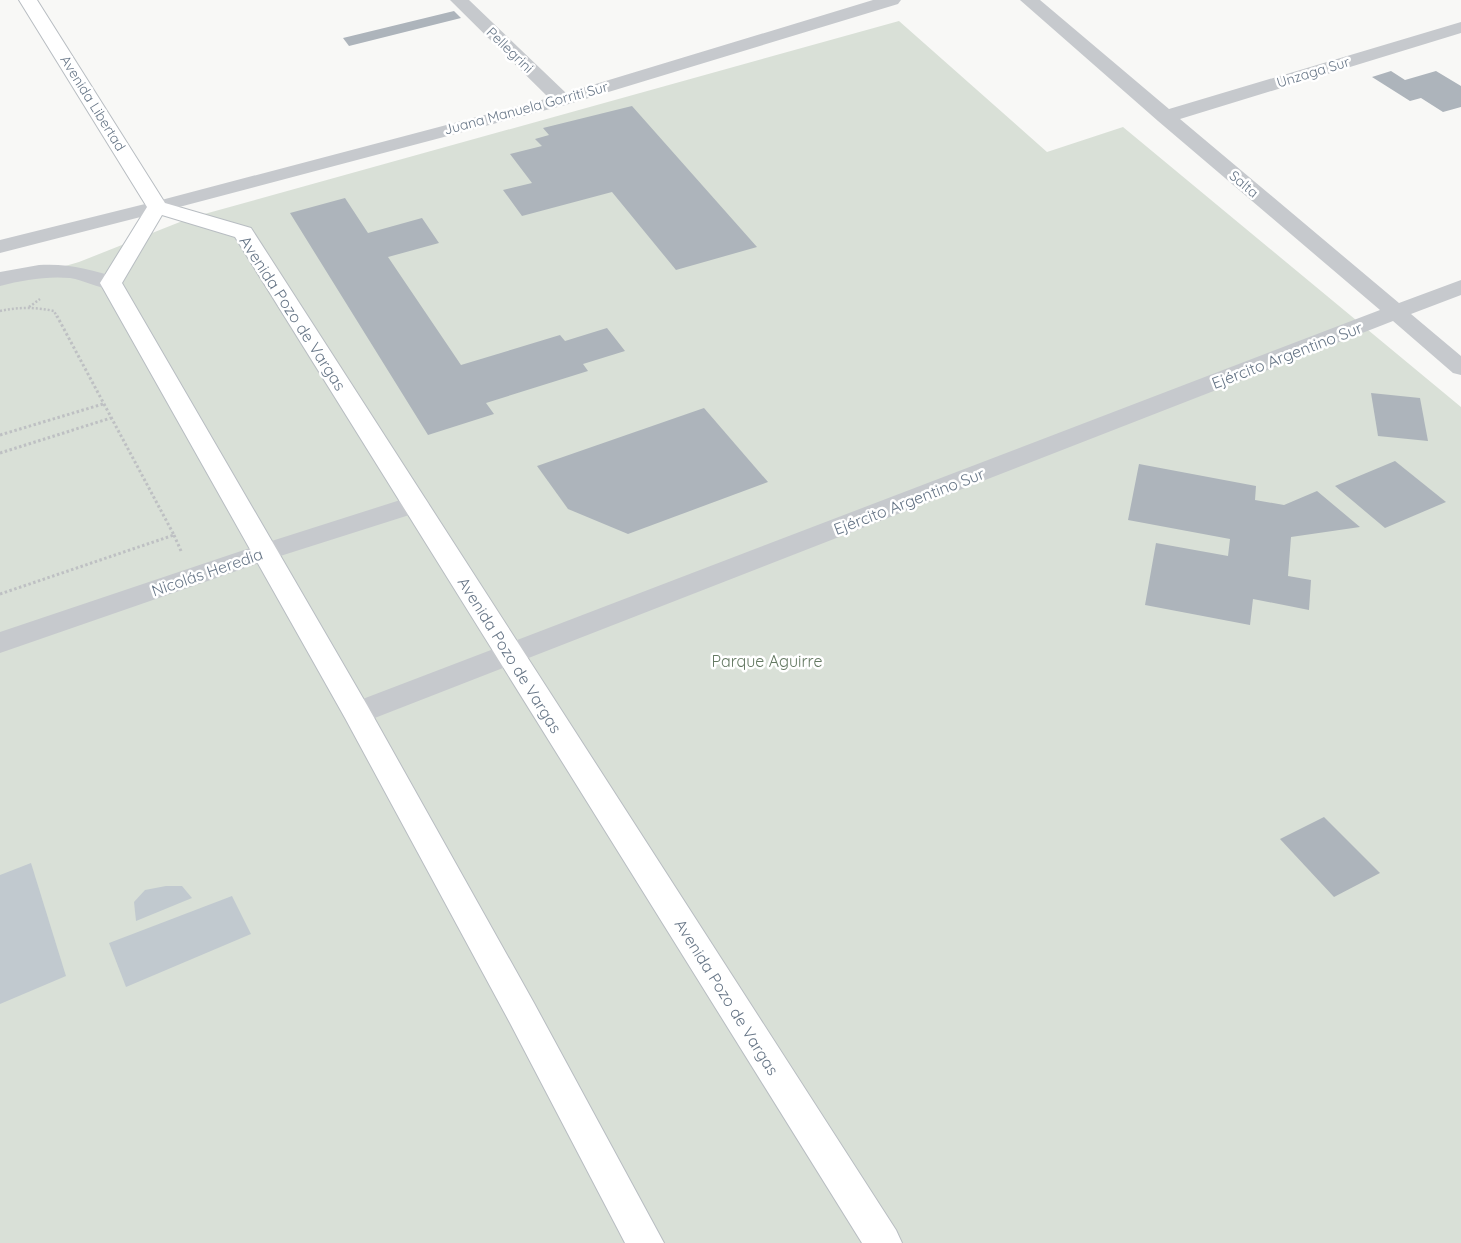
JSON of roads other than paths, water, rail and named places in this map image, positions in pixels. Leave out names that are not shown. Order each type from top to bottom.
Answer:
[{"type":"main road","name":"Avenida Libertad","points":[[28,0],[158,207]]},
{"type":"main road","points":[[158,207],[112,283],[357,713],[522,1013],[645,1243]]},
{"type":"main road","name":"Avenida Pozo de Vargas","points":[[158,207],[243,232],[883,1243]]},
{"type":"street","name":"Pellegrini","points":[[459,0],[562,100]]},
{"type":"street","name":"Juana Manuela Gorriti Sur","points":[[0,247],[562,100],[892,0]]},
{"type":"street","name":"Salta","points":[[1029,0],[1461,368]]},
{"type":"street","name":"Unzaga Sur","points":[[1165,117],[1461,27]]},
{"type":"street","points":[[0,280],[26,274],[78,272],[112,283]]},
{"type":"street","name":"Ejército Argentino Sur","points":[[357,713],[510,656],[1461,287]]},
{"type":"street","name":"Nicolás Heredia","points":[[0,643],[265,552],[416,504]]},
{"type":"park label","name":"Parque Aguirre","points":[[767,661]]}]
